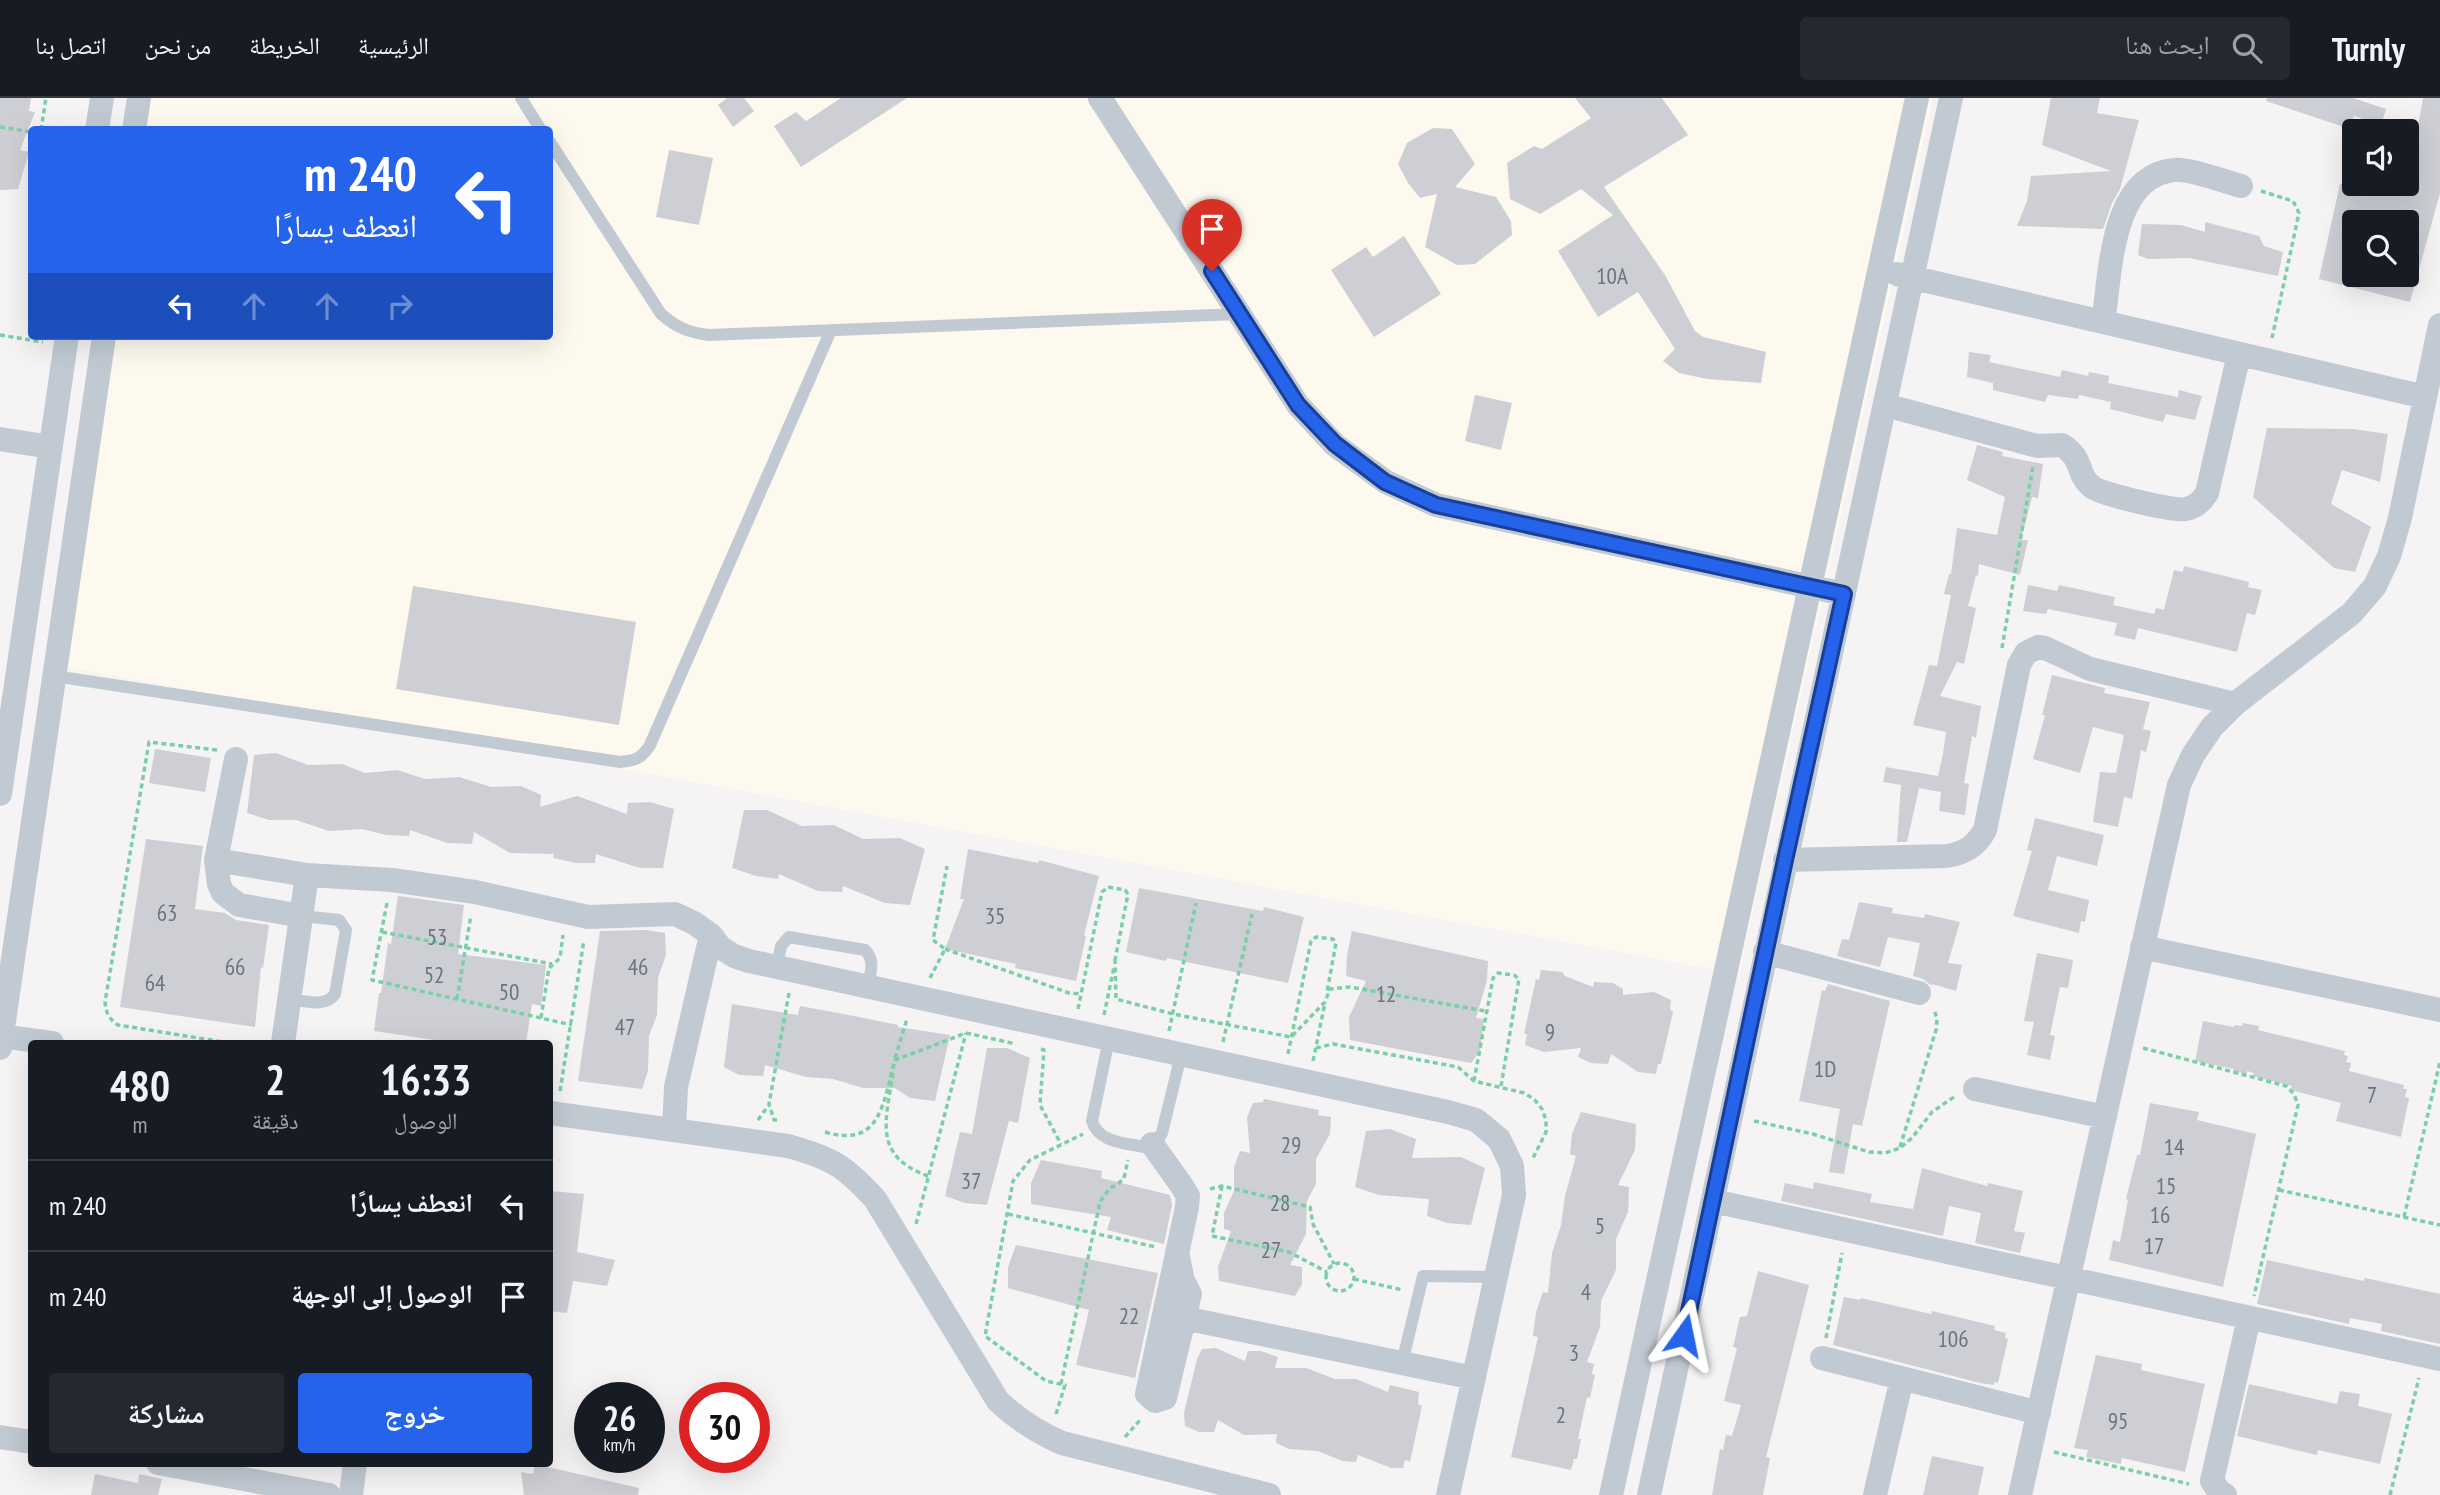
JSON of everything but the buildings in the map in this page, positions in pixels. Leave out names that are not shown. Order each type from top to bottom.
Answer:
[{"type":"street","points":[[98,126],[102,98]]},
{"type":"street","points":[[135,126],[139,98]]},
{"type":"street","points":[[1100,98],[1298,405],[1335,444],[1385,482],[1436,505],[1844,594]]},
{"type":"street","points":[[1611,1495],[1917,98]]},
{"type":"street","points":[[1649,1495],[1951,98]]},
{"type":"street","points":[[2103,322],[2118,229],[2125,206],[2137,187],[2154,174],[2176,169],[2241,186]]},
{"type":"street","points":[[1879,270],[2425,397]]},
{"type":"street","points":[[2020,1495],[2179,785],[2212,727],[2235,704],[2352,613],[2375,586],[2389,556],[2400,518],[2440,325]]},
{"type":"street","points":[[28,1042],[1,1040],[103,340]]},
{"type":"street","points":[[0,794],[3,749],[66,341]]},
{"type":"street","points":[[1885,405],[2037,446],[2062,444],[2078,458],[2085,480],[2099,492],[2179,510],[2196,506],[2207,493],[2239,354]]},
{"type":"street","points":[[0,439],[51,447]]},
{"type":"street","points":[[1785,860],[1947,856],[1970,848],[1985,830],[2020,665],[2026,653],[2038,648],[2045,648],[2090,669],[2235,704]]},
{"type":"street","points":[[236,759],[216,860],[219,884],[230,900],[239,905],[302,916]]},
{"type":"street","points":[[216,860],[307,875],[392,880],[475,892],[576,914],[676,914],[711,935],[720,947],[734,956],[1476,1120],[1499,1139],[1512,1166],[1514,1195],[1448,1495]]},
{"type":"street","points":[[283,1040],[307,875]]},
{"type":"street","points":[[674,1130],[676,1087],[711,935]]},
{"type":"street","points":[[2142,947],[2440,1010]]},
{"type":"street","points":[[1765,952],[1919,993]]},
{"type":"street","points":[[1976,1089],[2105,1117]]},
{"type":"street","points":[[553,1113],[788,1146],[821,1155],[851,1173],[875,1199],[998,1401],[1017,1419],[1038,1433],[1062,1443],[1256,1494]]},
{"type":"street","points":[[1142,1144],[1188,1196],[1177,1252],[1174,1331],[1147,1394],[1155,1401]]},
{"type":"street","points":[[1713,1201],[2432,1357]]},
{"type":"street","points":[[2222,1493],[2212,1481],[2249,1318]]},
{"type":"street","points":[[1174,1331],[1402,1363],[1474,1378]]},
{"type":"street","points":[[1822,1358],[2039,1413]]},
{"type":"street","points":[[1875,1495],[1902,1378]]},
{"type":"street","points":[[0,1437],[28,1441]]},
{"type":"street","points":[[179,1467],[329,1495]]},
{"type":"street","points":[[351,1495],[354,1467]]},
{"type":"lane","points":[[521,98],[538,126]]},
{"type":"lane","points":[[553,147],[661,314],[674,325],[691,333],[709,335],[1240,314]]},
{"type":"lane","points":[[54,676],[620,762],[632,761],[643,755],[650,745],[831,330]]},
{"type":"lane","points":[[289,999],[323,1003],[331,1000],[335,994],[346,930],[339,920],[302,916]]},
{"type":"lane","points":[[785,968],[781,946],[789,937],[865,950],[872,959],[867,987]]},
{"type":"lane","points":[[1104,1039],[1092,1121],[1094,1128],[1104,1138],[1142,1144],[1162,1133],[1173,1053]]},
{"type":"lane","points":[[1402,1363],[1423,1276],[1496,1277]]},
{"type":"path","points":[[42,126],[46,98]]},
{"type":"path","points":[[0,127],[28,131]]},
{"type":"path","points":[[2241,186],[2286,198],[2297,207],[2299,214],[2267,360]]},
{"type":"path","points":[[0,335],[28,338]]},
{"type":"path","points":[[2020,665],[2013,663],[2004,654],[2002,641],[2037,446]]},
{"type":"path","points":[[210,1040],[118,1025],[110,1020],[105,1002],[149,742],[229,752],[236,759]]},
{"type":"path","points":[[947,866],[933,940],[945,949],[1069,993],[1081,994]]},
{"type":"path","points":[[392,880],[372,980],[572,1025]]},
{"type":"path","points":[[1073,1032],[1102,892],[1108,887],[1125,890],[1128,894],[1104,1039]]},
{"type":"path","points":[[457,999],[475,892]]},
{"type":"path","points":[[1173,1053],[1173,1014],[1196,903]]},
{"type":"path","points":[[541,1018],[549,968],[560,958],[576,914]]},
{"type":"path","points":[[553,1113],[572,1025],[576,914]]},
{"type":"path","points":[[1221,1063],[1226,1025],[1252,914]]},
{"type":"path","points":[[382,932],[552,964]]},
{"type":"path","points":[[1282,1077],[1311,941],[1316,937],[1333,939],[1336,943],[1308,1082]]},
{"type":"path","points":[[823,1132],[845,1138],[862,1133],[876,1122],[917,997],[945,949]]},
{"type":"path","points":[[1115,960],[1116,999],[1173,1014],[1292,1037]]},
{"type":"path","points":[[782,1121],[774,1120],[769,1104],[785,968]]},
{"type":"path","points":[[1474,1081],[1485,1011],[1495,975],[1498,973],[1517,977],[1501,1086]]},
{"type":"path","points":[[1292,1037],[1325,1002],[1330,989],[1350,987],[1485,1011]]},
{"type":"path","points":[[1900,1148],[1937,1019],[1928,999],[1919,993]]},
{"type":"path","points":[[895,1060],[966,1034],[1018,1044]]},
{"type":"path","points":[[916,1225],[966,1034]]},
{"type":"path","points":[[2121,1042],[2286,1086],[2294,1094],[2298,1105],[2249,1318]]},
{"type":"path","points":[[1031,1047],[1044,1050],[1040,1105],[1061,1144]]},
{"type":"path","points":[[895,1060],[885,1130],[892,1152],[909,1169],[928,1176]]},
{"type":"path","points":[[2404,1217],[2440,1062]]},
{"type":"path","points":[[1731,1116],[1813,1134],[1869,1152],[1885,1153],[1900,1148],[1912,1138],[1932,1112],[1945,1102],[1976,1089]]},
{"type":"path","points":[[754,1124],[769,1104]]},
{"type":"path","points":[[985,1336],[1013,1181],[1030,1160],[1094,1128]]},
{"type":"path","points":[[1061,1384],[1100,1202],[1110,1188],[1124,1178],[1142,1144]]},
{"type":"path","points":[[1222,1186],[1212,1236],[1289,1252],[1327,1272]]},
{"type":"path","points":[[1188,1196],[1222,1186],[1310,1207],[1312,1224],[1334,1264]]},
{"type":"path","points":[[2278,1190],[2440,1225]]},
{"type":"path","points":[[1008,1214],[1177,1252]]},
{"type":"path","points":[[1822,1358],[1846,1230]]},
{"type":"path","points":[[1334,1264],[1349,1265],[1353,1272],[1351,1286],[1344,1290],[1330,1287],[1326,1280],[1327,1272],[1334,1264]]},
{"type":"path","points":[[1354,1279],[1419,1293]]},
{"type":"path","points":[[978,1325],[985,1336],[1046,1381],[1065,1385],[1055,1419]]},
{"type":"path","points":[[2390,1495],[2432,1357]]},
{"type":"path","points":[[1115,1434],[1127,1437],[1155,1401]]},
{"type":"path","points":[[2031,1446],[2222,1493]]},
{"type":"shaded area","points":[[127,98],[1933,98],[1739,974],[44,663],[91,340],[553,340],[553,126],[122,126]]},
{"type":"route","points":[[1212,271],[1298,405],[1335,444],[1385,482],[1436,505],[1844,594],[1684,1335]]}]
